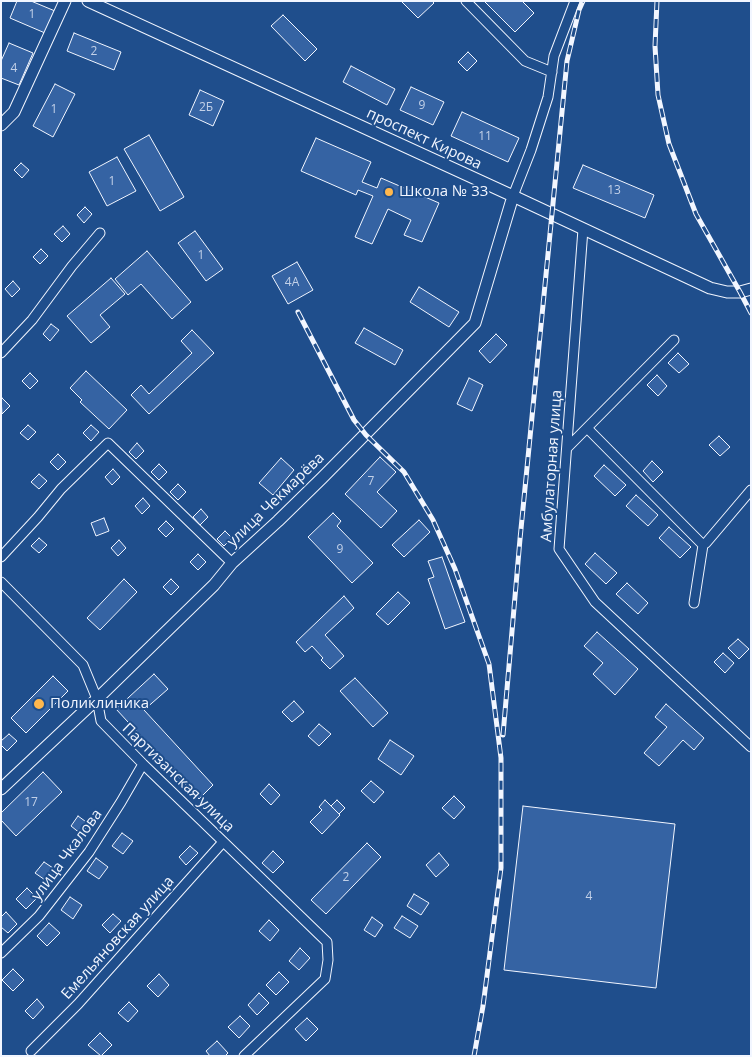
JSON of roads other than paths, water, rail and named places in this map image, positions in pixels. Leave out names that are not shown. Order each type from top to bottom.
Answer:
[{"type":"street","points":[[1,126],[14,112],[65,1]]},
{"type":"street","name":"проспект Кирова","points":[[88,1],[710,288],[727,292],[740,292],[751,289]]},
{"type":"street","points":[[466,1],[525,60],[552,72]]},
{"type":"street","points":[[513,196],[531,150],[548,97],[554,56],[575,1]]},
{"type":"street","name":"улица Чекмарёва","points":[[1,789],[214,585],[232,563],[360,441],[475,323],[513,196]]},
{"type":"street","name":"Амбулаторная улица","points":[[583,229],[559,549],[595,602],[751,747]]},
{"type":"street","points":[[1,353],[32,320],[72,266],[100,233]]},
{"type":"street","points":[[567,448],[674,340]]},
{"type":"street","points":[[587,428],[703,545]]},
{"type":"street","points":[[1,557],[61,489],[108,443],[232,563]]},
{"type":"street","points":[[694,603],[703,545],[751,490]]},
{"type":"street","name":"Партизанская улица","points":[[1,582],[83,665],[97,699],[101,721],[327,942],[328,960],[325,979],[244,1056]]},
{"type":"street","name":"улица Чкалова","points":[[1,953],[39,916],[89,852],[143,764]]},
{"type":"street","name":"Емельяновская улица","points":[[31,1051],[78,1004],[223,842]]},
{"type":"railway","points":[[503,735],[520,539],[567,61],[579,10],[583,1]]},
{"type":"railway","points":[[657,1],[655,46],[658,95],[669,144],[696,214],[751,313]]},
{"type":"railway","points":[[298,312],[354,420],[366,435],[404,472],[433,520],[455,569],[489,664],[501,758],[501,868],[483,1006],[474,1056]]},
{"type":"place","name":"Школа № 33","points":[[389,192]]},
{"type":"place","name":"Поликлиника","points":[[39,704]]}]
